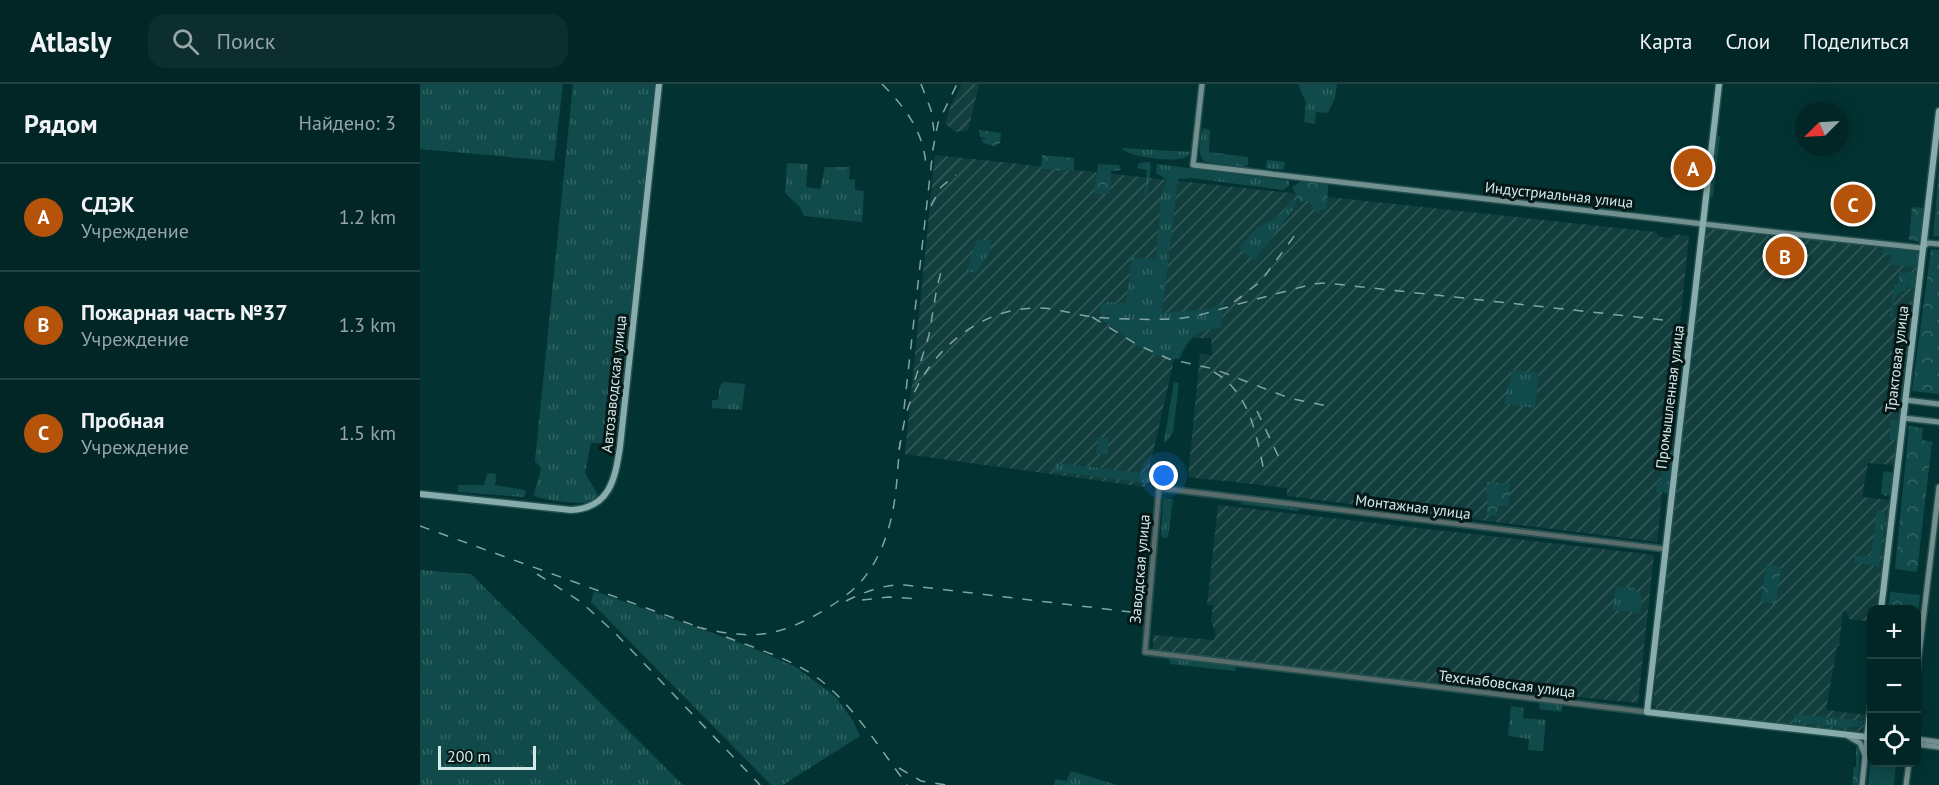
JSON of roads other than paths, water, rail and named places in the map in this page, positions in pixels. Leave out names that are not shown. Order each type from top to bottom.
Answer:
[{"type":"main road","name":"Автозаводская улица","points":[[420,494],[571,510],[596,503],[608,492],[612,484],[620,447],[659,84]]},
{"type":"main road","name":"Индустриальная улица","points":[[1202,84],[1193,165],[1922,248],[1928,243],[1939,244]]},
{"type":"main road","name":"Промышленная улица","points":[[1647,712],[1719,84]]},
{"type":"main road","name":"Трактовая улица","points":[[1881,605],[1939,111]]},
{"type":"main road","points":[[1905,400],[1939,404]]},
{"type":"main road","points":[[1903,418],[1939,422]]},
{"type":"main road","points":[[1919,659],[1939,487]]},
{"type":"main road","name":"Техснабовская улица","points":[[1647,712],[1867,737]]},
{"type":"main road","points":[[1848,736],[1862,731],[1867,725]]},
{"type":"main road","points":[[1848,736],[1860,743],[1865,755]]},
{"type":"main road","points":[[1921,740],[1939,742]]},
{"type":"main road","points":[[1921,745],[1939,747]]},
{"type":"main road","points":[[1862,785],[1867,746]]},
{"type":"main road","points":[[1906,785],[1908,767]]},
{"type":"street","name":"Монтажная улица","points":[[1160,488],[1665,549]]},
{"type":"street","name":"Заводская улица","points":[[1145,652],[1160,488]]},
{"type":"street","name":"Техснабовская улица","points":[[1145,652],[1647,712]]},
{"type":"railway","points":[[882,84],[912,121],[922,142],[926,166]]},
{"type":"railway","points":[[921,84],[931,110],[934,131]]},
{"type":"railway","points":[[904,409],[933,149],[938,123],[957,84]]},
{"type":"railway","points":[[931,206],[941,187],[956,175]]},
{"type":"railway","points":[[1234,302],[1261,281],[1298,231]]},
{"type":"railway","points":[[915,380],[929,335],[941,272]]},
{"type":"railway","points":[[899,450],[909,405],[929,367],[943,350],[977,324],[997,315],[1017,310],[1046,308],[1086,316],[1177,319],[1312,284],[1326,283],[1664,320]]},
{"type":"railway","points":[[1092,317],[1136,344],[1169,359],[1214,369],[1289,398],[1332,407]]},
{"type":"railway","points":[[1214,372],[1236,391],[1244,403],[1254,429],[1264,471]]},
{"type":"railway","points":[[1257,411],[1281,462]]},
{"type":"railway","points":[[697,627],[745,635],[774,632],[819,613],[858,585],[867,574],[885,540],[893,511],[900,442]]},
{"type":"railway","points":[[420,526],[704,629]]},
{"type":"railway","points":[[537,574],[581,602],[615,633],[760,785]]},
{"type":"railway","points":[[846,601],[882,587],[905,585],[1131,612]]},
{"type":"railway","points":[[862,600],[889,597],[921,599]]},
{"type":"railway","points":[[726,637],[786,660],[819,679],[855,715],[907,785]]},
{"type":"railway","points":[[899,768],[921,781],[946,785]]},
{"type":"place","name":"СДЭК","points":[[1693,168]]},
{"type":"place","name":"Пробная","points":[[1853,204]]},
{"type":"place","name":"Пожарная часть №37","points":[[1785,256]]}]
